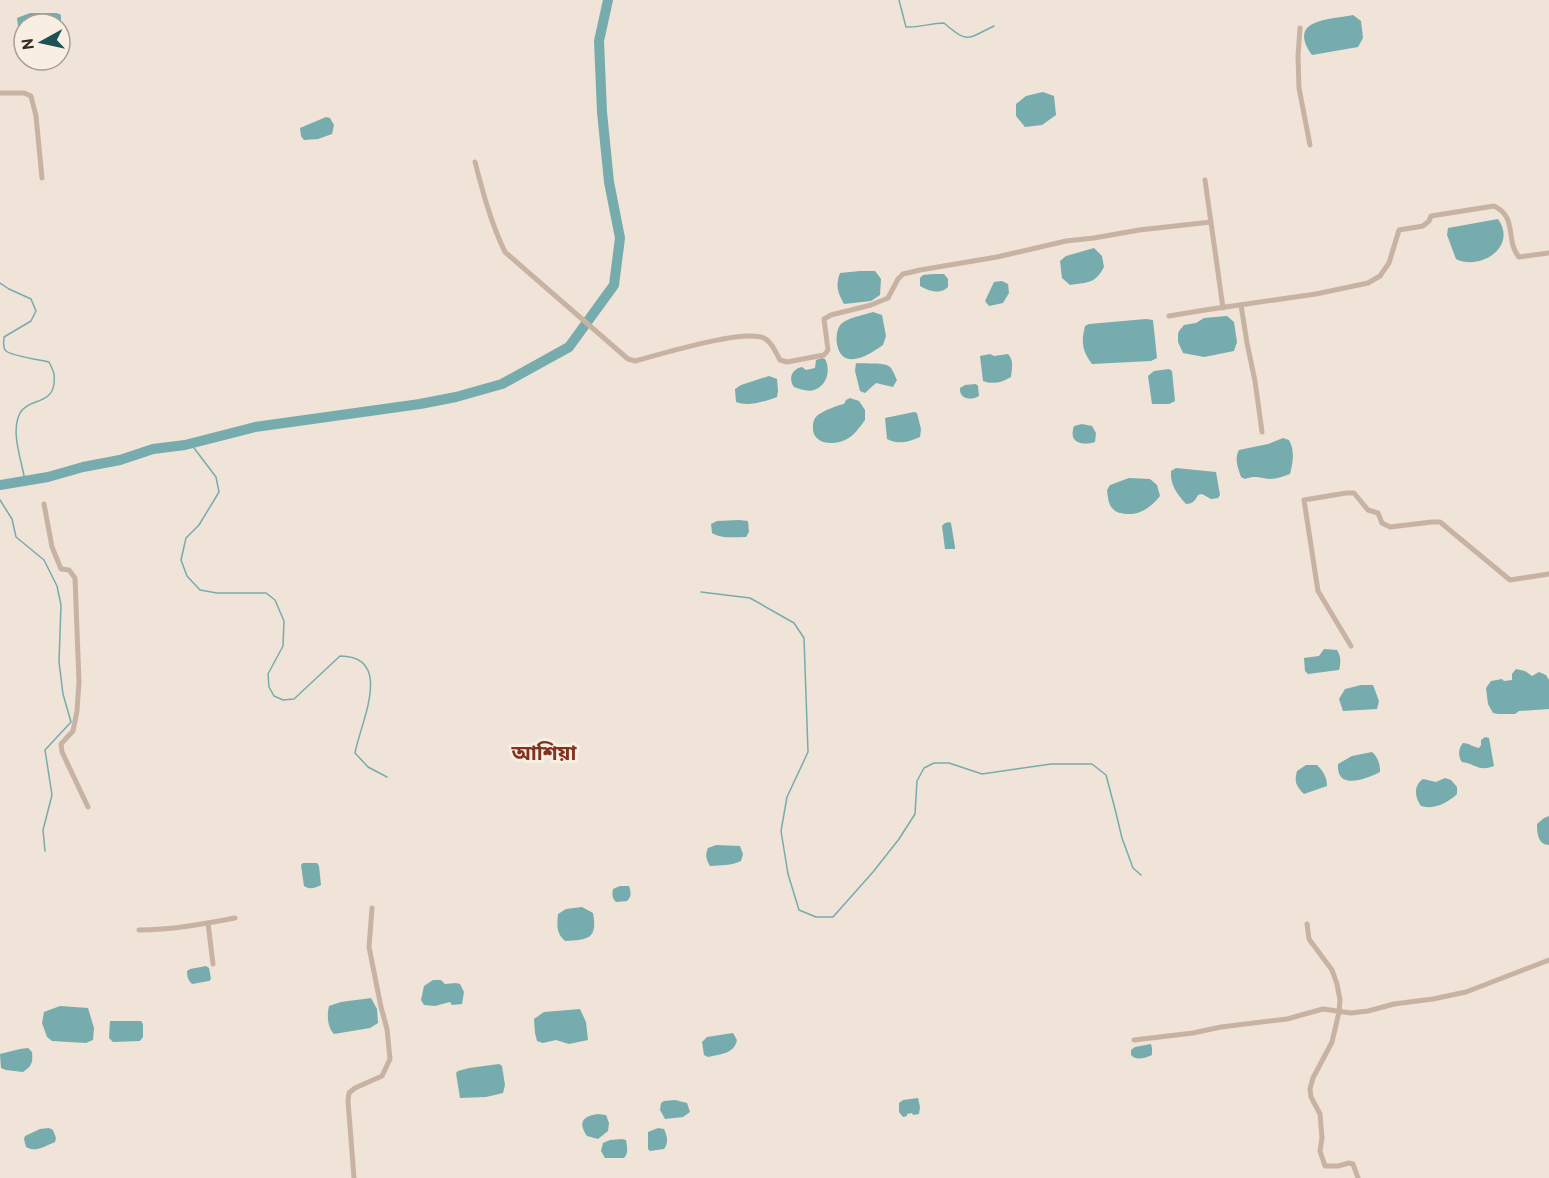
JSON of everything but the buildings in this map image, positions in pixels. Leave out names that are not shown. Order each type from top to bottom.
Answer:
[{"type":"street","points":[[1300,28],[1299,88],[1310,145]]},
{"type":"street","points":[[0,93],[24,93],[31,96],[36,116],[42,178]]},
{"type":"street","points":[[475,162],[489,213],[505,252],[628,360],[635,361],[726,339],[750,336],[766,339],[780,360],[787,362],[824,355],[828,350],[824,319],[888,298],[903,274],[997,257],[1066,241],[1211,222]]},
{"type":"street","points":[[1205,180],[1223,308]]},
{"type":"street","points":[[1169,316],[1316,294],[1368,283],[1380,276],[1389,263],[1399,230],[1423,225],[1429,221],[1431,216],[1494,206],[1501,209],[1510,222],[1514,252],[1519,257],[1549,253]]},
{"type":"street","points":[[1241,305],[1262,432]]},
{"type":"street","points":[[1351,646],[1318,591],[1304,500],[1354,493],[1368,510],[1378,513],[1382,523],[1390,527],[1440,522],[1510,580],[1549,574]]},
{"type":"street","points":[[44,504],[52,547],[61,569],[69,570],[75,578],[79,682],[77,711],[73,730],[61,744],[62,752],[88,807]]},
{"type":"street","points":[[354,1178],[349,1094],[355,1088],[382,1076],[390,1059],[387,1029],[369,947],[372,908]]},
{"type":"street","points":[[139,930],[235,918]]},
{"type":"street","points":[[208,923],[213,964]]},
{"type":"street","points":[[1307,924],[1309,939],[1332,970],[1340,1000],[1332,1042],[1312,1078],[1310,1089],[1311,1097],[1320,1114],[1322,1138],[1320,1151],[1325,1166],[1353,1164],[1358,1178]]},
{"type":"street","points":[[1134,1040],[1287,1019],[1323,1009],[1351,1014],[1394,1004],[1466,993],[1549,960]]},
{"type":"water","points":[[1353,15],[1361,21],[1363,38],[1358,47],[1312,55],[1304,34],[1307,28],[1322,20]]},
{"type":"water","points":[[1043,92],[1054,96],[1056,115],[1042,125],[1025,127],[1016,116],[1016,104],[1026,96]]},
{"type":"water","points":[[326,117],[330,118],[334,125],[332,134],[318,139],[304,140],[300,128]]},
{"type":"water","points":[[1498,219],[1503,229],[1503,239],[1494,254],[1476,262],[1456,259],[1447,235],[1448,228]]},
{"type":"water","points":[[1094,248],[1102,256],[1104,267],[1101,273],[1090,281],[1070,285],[1062,278],[1060,261],[1066,256]]},
{"type":"water","points":[[875,271],[881,279],[880,295],[871,301],[844,304],[838,289],[840,273]]},
{"type":"water","points":[[944,274],[948,279],[948,287],[938,292],[920,286],[920,278],[923,275]]},
{"type":"water","points":[[1002,281],[1008,284],[1009,293],[1003,303],[989,306],[985,301],[994,282]]},
{"type":"water","points":[[873,312],[882,315],[886,336],[883,345],[858,358],[844,357],[837,343],[839,327],[849,319]]},
{"type":"water","points":[[1227,316],[1234,322],[1237,342],[1234,351],[1204,357],[1183,353],[1178,342],[1178,334],[1184,325],[1196,323],[1204,318]]},
{"type":"water","points":[[1153,320],[1157,358],[1151,361],[1092,364],[1083,346],[1085,326]]},
{"type":"water","points":[[990,354],[1010,356],[1011,377],[998,382],[983,381],[980,356]]},
{"type":"water","points":[[822,358],[827,363],[828,373],[822,385],[812,391],[794,387],[791,380],[793,372],[802,367],[806,370],[815,368],[816,360]]},
{"type":"water","points":[[856,363],[888,365],[897,380],[893,387],[876,383],[865,393],[860,391],[855,371]]},
{"type":"water","points":[[1169,369],[1172,371],[1175,401],[1169,404],[1152,404],[1148,376],[1154,371]]},
{"type":"water","points":[[769,376],[777,379],[777,397],[751,404],[736,402],[735,389]]},
{"type":"water","points":[[976,384],[979,396],[969,399],[961,395],[960,388]]},
{"type":"water","points":[[850,398],[859,401],[865,410],[865,420],[854,434],[848,439],[835,443],[824,442],[816,437],[813,423],[816,417],[844,404]]},
{"type":"water","points":[[917,413],[921,429],[920,437],[904,442],[887,439],[885,418]]},
{"type":"water","points":[[1082,424],[1092,426],[1096,433],[1095,442],[1085,444],[1075,440],[1074,426]]},
{"type":"water","points":[[1283,438],[1289,440],[1293,452],[1290,474],[1273,479],[1241,477],[1237,460],[1239,450],[1268,444]]},
{"type":"water","points":[[1176,468],[1216,472],[1220,495],[1218,498],[1211,499],[1202,494],[1198,495],[1193,502],[1186,504],[1173,485],[1171,471]]},
{"type":"water","points":[[1129,478],[1150,479],[1157,485],[1160,496],[1145,510],[1126,514],[1117,512],[1111,507],[1107,490],[1110,485]]},
{"type":"water","points":[[717,521],[748,521],[749,532],[746,537],[724,537],[712,533],[711,524]]},
{"type":"water","points":[[949,522],[955,549],[945,549],[942,526]]},
{"type":"water","points":[[1324,649],[1337,650],[1340,660],[1339,670],[1308,674],[1305,671],[1304,658],[1319,656]]},
{"type":"water","points":[[1516,669],[1532,676],[1539,672],[1546,675],[1549,680],[1549,709],[1519,711],[1515,714],[1493,713],[1488,704],[1486,688],[1491,681],[1512,680],[1512,674]]},
{"type":"water","points":[[1373,685],[1379,701],[1377,709],[1343,711],[1339,699],[1345,689]]},
{"type":"water","points":[[1485,737],[1489,738],[1494,766],[1481,768],[1462,762],[1459,752],[1463,743],[1479,748],[1481,740]]},
{"type":"water","points":[[1372,752],[1380,766],[1380,772],[1360,780],[1342,778],[1338,764],[1352,756]]},
{"type":"water","points":[[1306,765],[1317,765],[1324,774],[1327,786],[1304,794],[1297,786],[1296,778],[1297,771]]},
{"type":"water","points":[[1445,778],[1451,780],[1457,787],[1457,794],[1440,805],[1421,806],[1416,792],[1420,782],[1423,779],[1436,782]]},
{"type":"water","points":[[1549,816],[1549,845],[1540,841],[1537,824]]},
{"type":"water","points":[[716,845],[740,846],[743,854],[741,861],[730,865],[710,866],[706,857],[707,850]]},
{"type":"water","points":[[317,863],[321,885],[312,888],[304,886],[301,865]]},
{"type":"water","points":[[629,886],[631,894],[627,901],[616,902],[614,899],[613,889]]},
{"type":"water","points":[[582,907],[593,913],[592,933],[585,939],[565,941],[557,925],[558,914],[566,909]]},
{"type":"water","points":[[206,966],[209,968],[211,979],[192,984],[187,971]]},
{"type":"water","points":[[433,980],[441,980],[445,984],[460,984],[464,992],[462,1004],[452,1005],[450,1002],[435,1006],[424,1005],[421,1000],[424,986]]},
{"type":"water","points":[[371,998],[377,1009],[378,1023],[370,1028],[334,1034],[328,1020],[329,1006]]},
{"type":"water","points":[[60,1006],[88,1008],[94,1028],[93,1040],[86,1043],[52,1041],[47,1037],[42,1023],[44,1012]]},
{"type":"water","points":[[580,1009],[586,1022],[588,1040],[569,1044],[556,1040],[543,1043],[537,1041],[534,1019],[544,1012]]},
{"type":"water","points":[[110,1021],[141,1021],[143,1037],[140,1041],[113,1042],[109,1038]]},
{"type":"water","points":[[733,1033],[737,1040],[730,1051],[708,1057],[704,1055],[702,1042],[707,1037]]},
{"type":"water","points":[[1151,1044],[1152,1055],[1138,1058],[1131,1055],[1131,1050],[1135,1047]]},
{"type":"water","points":[[28,1048],[32,1052],[32,1058],[26,1070],[23,1072],[1,1068],[0,1054]]},
{"type":"water","points":[[499,1064],[502,1066],[505,1085],[503,1093],[486,1097],[460,1098],[456,1073],[458,1071]]},
{"type":"water","points":[[918,1098],[919,1114],[913,1115],[912,1113],[903,1117],[899,1112],[899,1103],[903,1100]]},
{"type":"water","points":[[675,1100],[687,1103],[690,1112],[683,1117],[665,1119],[660,1110],[661,1103]]},
{"type":"water","points":[[606,1115],[609,1123],[608,1131],[598,1139],[587,1136],[582,1124],[588,1116]]},
{"type":"water","points":[[658,1128],[664,1129],[667,1144],[664,1149],[650,1151],[648,1132]]},
{"type":"water","points":[[40,1129],[53,1130],[55,1142],[37,1149],[26,1147],[25,1136]]},
{"type":"water","points":[[626,1140],[627,1147],[627,1154],[624,1158],[605,1158],[601,1151],[603,1143]]},
{"type":"waterway","points":[[0,485],[48,477],[120,460],[153,449],[185,445],[255,427],[456,397],[502,384],[569,347],[614,285],[620,238],[609,182],[602,112],[599,41],[608,0]]},
{"type":"waterway","points":[[899,0],[906,27],[944,23],[963,37],[968,37],[994,26]]},
{"type":"waterway","points":[[0,283],[31,299],[36,311],[31,321],[4,337],[3,344],[6,351],[14,355],[49,362],[54,375],[54,384],[49,395],[24,408],[17,421],[16,438],[25,481]]},
{"type":"waterway","points":[[191,444],[216,477],[219,492],[199,525],[186,538],[181,560],[187,576],[200,590],[217,593],[266,593],[275,600],[284,621],[283,646],[268,674],[269,687],[274,696],[283,700],[294,699],[340,656],[357,659],[366,667],[370,679],[370,694],[355,753],[368,767],[387,777]]},
{"type":"waterway","points":[[0,500],[12,519],[16,537],[44,560],[57,586],[61,605],[59,662],[63,694],[71,722],[45,750],[52,795],[43,830],[45,851]]},
{"type":"waterway","points":[[701,592],[750,598],[794,623],[804,638],[808,752],[787,797],[781,831],[788,874],[799,910],[816,917],[833,917],[899,839],[915,814],[917,781],[924,768],[934,763],[949,763],[982,774],[1051,764],[1092,764],[1106,775],[1122,838],[1133,868],[1141,875]]},
{"type":"district","name":"আশিয়া","points":[[544,753]]}]
